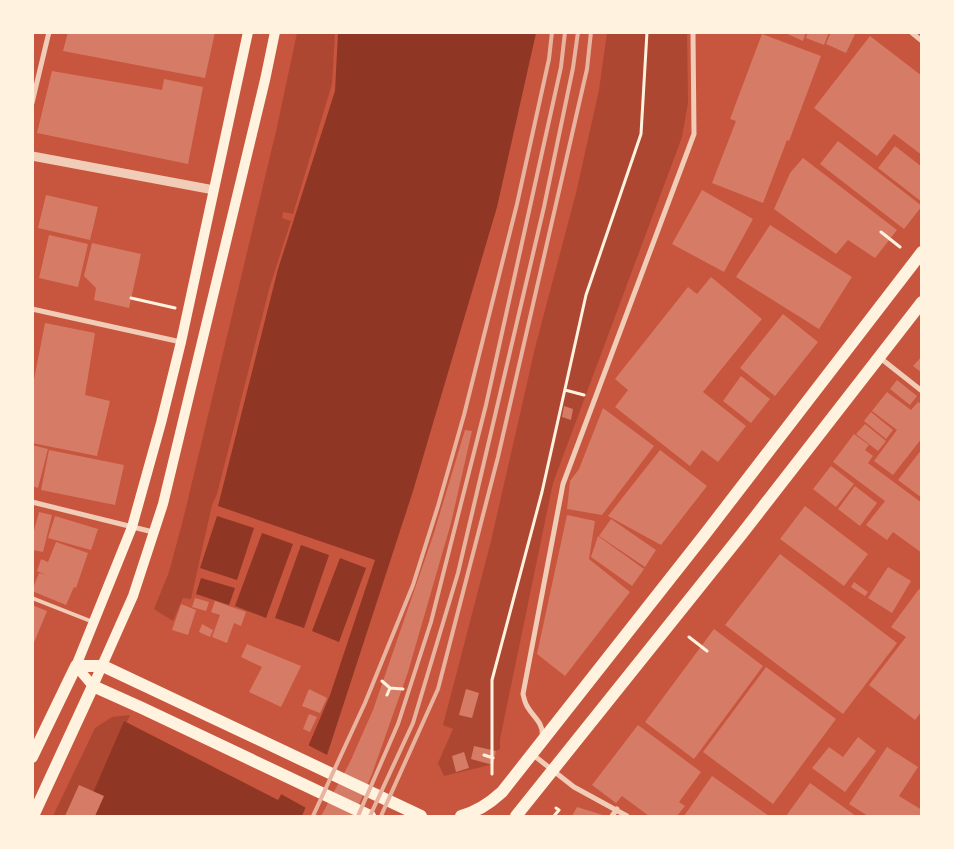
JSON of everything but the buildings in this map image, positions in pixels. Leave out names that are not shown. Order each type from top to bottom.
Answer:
[{"type":"main road","points":[[32,757],[76,666],[132,527],[181,342],[248,32]]},
{"type":"main road","points":[[34,816],[133,596],[163,504],[275,32]]},
{"type":"main road","points":[[460,816],[478,810],[502,792],[922,252]]},
{"type":"main road","points":[[516,816],[741,535],[922,302]]},
{"type":"main road","points":[[76,666],[103,666],[419,816]]},
{"type":"main road","points":[[76,666],[93,686],[370,816]]},
{"type":"street","points":[[32,103],[49,32]]},
{"type":"street","points":[[627,816],[574,787],[532,755],[542,740],[543,731],[539,722],[527,707],[522,694],[563,484],[694,134],[693,32]]},
{"type":"street","points":[[911,32],[922,41]]},
{"type":"street","points":[[32,156],[214,190]]},
{"type":"street","points":[[32,309],[181,342]]},
{"type":"street","points":[[879,357],[922,390]]},
{"type":"street","points":[[32,502],[154,533]]},
{"type":"street","points":[[612,816],[617,810]]},
{"type":"lane","points":[[32,598],[95,622]]},
{"type":"path","points":[[492,774],[492,680],[542,492],[586,295],[641,134],[646,32]]},
{"type":"path","points":[[881,232],[900,247]]},
{"type":"path","points":[[132,298],[188,311]]},
{"type":"path","points":[[565,390],[595,398]]},
{"type":"path","points":[[689,638],[706,651]]},
{"type":"path","points":[[382,681],[390,688],[403,689]]},
{"type":"path","points":[[387,695],[390,688]]},
{"type":"path","points":[[484,755],[492,758]]},
{"type":"path","points":[[554,816],[559,810],[556,808]]},
{"type":"shaded area","points":[[297,33],[335,33],[332,84],[293,214],[283,212],[282,218],[291,221],[270,286],[217,494],[212,505],[191,599],[183,598],[173,621],[154,609],[169,572],[183,520],[277,127]]},
{"type":"shaded area","points":[[338,33],[536,33],[497,207],[413,491],[327,755],[302,816],[83,816],[124,721],[278,800],[307,749],[330,695],[375,560],[218,506],[278,269],[335,91]]},
{"type":"shaded area","points":[[607,33],[687,33],[688,103],[682,137],[553,483],[500,739],[500,749],[496,751],[490,765],[444,776],[438,763],[453,729],[443,725],[491,541],[535,348],[576,193],[599,90]]},
{"type":"shaded area","points":[[217,516],[254,528],[237,580],[200,568]]},
{"type":"shaded area","points":[[262,533],[293,544],[266,618],[235,606]]},
{"type":"shaded area","points":[[301,545],[329,555],[304,628],[275,618]]},
{"type":"shaded area","points":[[340,558],[366,568],[339,642],[312,631]]},
{"type":"shaded area","points":[[201,578],[235,588],[229,605],[196,594]]},
{"type":"shaded area","points":[[130,715],[86,816],[53,816],[95,728],[112,717]]},
{"type":"pier","points":[[306,744],[329,756],[308,809],[279,793]]},
{"type":"railway","points":[[313,816],[365,703],[413,585],[438,506],[464,415],[517,204],[549,59],[552,32]]},
{"type":"railway","points":[[358,816],[398,724],[431,622],[486,405],[561,67],[565,32]]},
{"type":"railway","points":[[370,816],[413,723],[458,573],[544,207],[573,68],[578,32]]},
{"type":"railway","points":[[381,816],[438,689],[498,457],[587,69],[591,32]]}]
